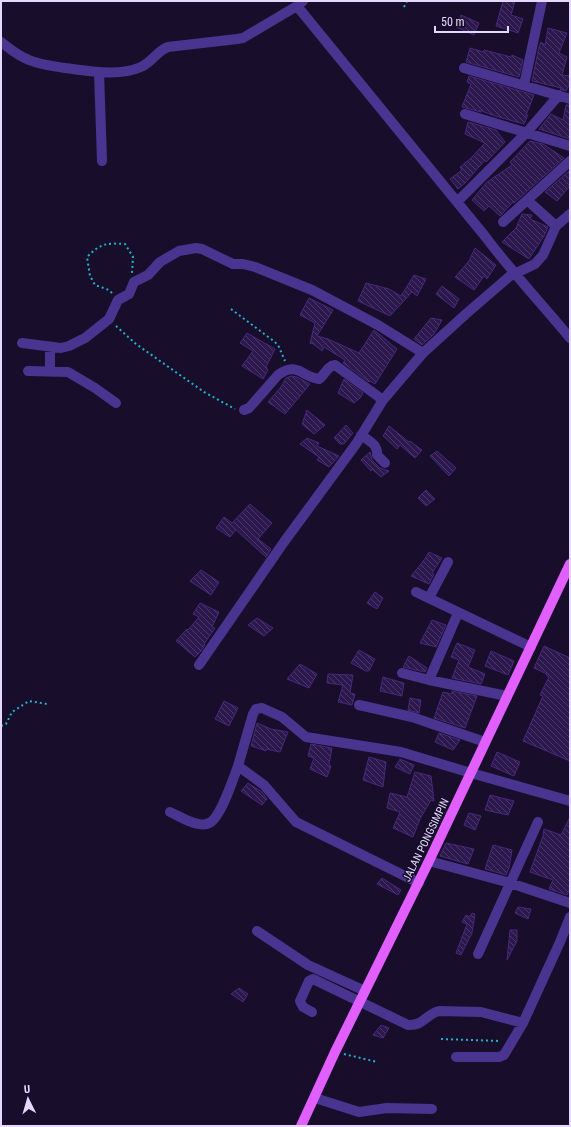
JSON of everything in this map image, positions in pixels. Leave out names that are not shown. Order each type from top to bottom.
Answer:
[{"type":"main road","name":"JALAN PONGSIMPIN","points":[[301,1126],[335,1052],[419,883],[570,564]]},
{"type":"street","points":[[524,85],[542,1]]},
{"type":"street","points":[[1,42],[17,54],[33,62],[45,65],[99,72],[122,71],[142,67],[150,62],[158,53],[168,47],[237,40],[300,4],[514,273],[525,283],[570,338]]},
{"type":"street","points":[[464,68],[570,98]]},
{"type":"street","points":[[99,72],[102,161]]},
{"type":"street","points":[[457,202],[527,132],[559,95]]},
{"type":"street","points":[[465,114],[570,146]]},
{"type":"street","points":[[504,222],[570,161]]},
{"type":"street","points":[[528,200],[556,226]]},
{"type":"street","points":[[199,665],[284,542],[361,436],[383,400],[424,353],[466,313],[514,273],[535,264],[543,255],[556,226],[570,214]]},
{"type":"street","points":[[22,343],[61,348],[76,343],[85,338],[109,319],[118,300],[130,294],[134,282],[147,276],[160,262],[169,256],[185,249],[199,248],[233,264],[243,264],[255,267],[312,290],[378,325],[424,353]]},
{"type":"street","points":[[50,347],[50,371]]},
{"type":"street","points":[[244,410],[249,408],[278,375],[288,369],[299,370],[316,379],[319,379],[325,374],[330,366],[335,365],[383,400]]},
{"type":"street","points":[[28,371],[68,372],[95,388],[116,403]]},
{"type":"street","points":[[361,436],[376,445],[378,449],[377,455],[385,463]]},
{"type":"street","points":[[429,598],[448,562]]},
{"type":"street","points":[[416,592],[530,647]]},
{"type":"street","points":[[429,680],[458,613]]},
{"type":"street","points":[[402,673],[507,696]]},
{"type":"street","points":[[359,705],[412,717],[485,742]]},
{"type":"street","points":[[170,812],[197,824],[211,822],[228,793],[238,766],[253,714],[256,709],[262,708],[282,717],[306,737],[401,752],[570,801]]},
{"type":"street","points":[[238,766],[268,789],[296,822],[419,883]]},
{"type":"street","points":[[478,954],[538,822]]},
{"type":"street","points":[[429,861],[510,883],[570,903]]},
{"type":"street","points":[[456,1057],[502,1056],[513,1041],[523,1023],[570,917]]},
{"type":"street","points":[[257,931],[308,965],[365,991]]},
{"type":"street","points":[[312,1012],[303,1007],[300,1001],[309,981],[315,979],[410,1025],[418,1024],[434,1012],[439,1011],[481,1012],[523,1023]]},
{"type":"street","points":[[315,1098],[359,1112],[387,1108],[432,1109]]},
{"type":"path","points":[[404,7],[406,1]]},
{"type":"path","points":[[118,300],[109,290],[95,285],[90,276],[86,257],[106,243],[125,244],[133,256],[132,285]]},
{"type":"path","points":[[231,309],[277,344],[288,369]]},
{"type":"path","points":[[109,319],[136,344],[204,392],[238,410],[244,410]]},
{"type":"path","points":[[1,726],[6,724],[12,712],[29,701],[47,704]]},
{"type":"path","points":[[441,1039],[513,1041]]},
{"type":"path","points":[[335,1052],[377,1062]]},
{"type":"building","points":[[503,1],[515,1],[511,15],[523,19],[518,33],[496,26]]},
{"type":"building","points":[[461,15],[479,23],[474,35],[456,27]]},
{"type":"building","points":[[548,28],[567,33],[559,53],[567,57],[562,75],[570,76],[570,83],[566,91],[560,89],[561,88],[532,81],[539,47],[541,42],[545,45]]},
{"type":"building","points":[[470,48],[511,57],[512,55],[523,60],[519,77],[466,62]]},
{"type":"building","points":[[469,76],[534,95],[524,124],[479,110],[481,112],[462,107],[471,84],[467,82]]},
{"type":"building","points":[[566,105],[570,105],[570,139],[539,129],[551,114],[563,120]]},
{"type":"building","points":[[468,122],[496,130],[505,142],[486,162],[485,160],[458,189],[450,179],[462,170],[460,167],[485,143],[465,134]]},
{"type":"building","points":[[530,141],[543,144],[564,158],[514,203],[513,202],[500,216],[489,206],[484,211],[472,200],[487,182],[512,165],[510,162]]},
{"type":"building","points":[[570,170],[570,186],[557,201],[545,192]]},
{"type":"building","points":[[522,214],[532,215],[530,219],[548,227],[529,259],[502,242],[516,228]]},
{"type":"building","points":[[475,248],[496,265],[487,279],[484,276],[474,290],[455,277],[469,261]]},
{"type":"building","points":[[414,275],[426,279],[417,296],[412,292],[390,316],[358,301],[366,283],[389,289],[401,296]]},
{"type":"building","points":[[442,286],[459,299],[454,308],[436,294]]},
{"type":"building","points":[[309,298],[333,310],[317,336],[328,339],[359,353],[374,330],[397,349],[375,384],[370,381],[369,382],[343,363],[345,360],[324,347],[322,351],[310,343],[315,323],[300,315]]},
{"type":"building","points":[[431,318],[442,320],[434,334],[422,345],[414,339]]},
{"type":"building","points":[[247,333],[275,349],[266,367],[268,370],[263,379],[242,366],[253,351],[240,343]]},
{"type":"building","points":[[291,376],[297,377],[310,384],[285,414],[268,402],[281,387],[286,378]]},
{"type":"building","points":[[344,379],[363,393],[354,403],[338,393]]},
{"type":"building","points":[[307,410],[325,425],[314,434],[302,424]]},
{"type":"building","points":[[346,425],[353,433],[344,444],[340,444],[334,438]]},
{"type":"building","points":[[389,426],[422,450],[415,458],[400,445],[397,449],[383,436]]},
{"type":"building","points":[[307,438],[319,443],[317,446],[339,456],[329,467],[317,460],[319,457],[300,444]]},
{"type":"building","points":[[437,451],[456,468],[449,476],[430,456]]},
{"type":"building","points":[[370,452],[372,460],[380,468],[389,471],[381,477],[372,469],[371,471],[361,460]]},
{"type":"building","points":[[426,490],[435,499],[426,506],[418,498]]},
{"type":"building","points":[[250,504],[272,523],[258,539],[271,549],[266,557],[236,530],[230,537],[216,528],[224,517],[232,523]]},
{"type":"building","points":[[429,552],[442,558],[432,573],[434,574],[429,584],[411,576]]},
{"type":"building","points":[[201,570],[219,582],[211,595],[190,581]]},
{"type":"building","points":[[375,592],[383,598],[377,609],[367,603]]},
{"type":"building","points":[[200,603],[219,612],[212,627],[215,628],[201,651],[195,657],[176,641],[199,617],[193,614]]},
{"type":"building","points":[[257,618],[273,628],[264,636],[248,625]]},
{"type":"building","points":[[432,620],[446,625],[436,647],[420,643]]},
{"type":"building","points":[[457,643],[475,650],[468,667],[485,674],[481,684],[452,678],[459,660],[451,657]]},
{"type":"building","points":[[544,646],[570,658],[570,761],[523,741],[543,696],[540,695],[549,677],[546,675],[547,674],[534,668]]},
{"type":"building","points":[[359,650],[375,659],[369,671],[366,671],[351,663]]},
{"type":"building","points":[[491,651],[514,661],[508,675],[485,666]]},
{"type":"building","points":[[409,656],[427,668],[425,672],[403,667]]},
{"type":"building","points":[[300,664],[317,674],[309,688],[287,679]]},
{"type":"building","points":[[328,674],[353,675],[350,693],[355,694],[352,705],[338,702],[343,685],[327,683]]},
{"type":"building","points":[[383,677],[404,683],[402,696],[380,691]]},
{"type":"building","points":[[452,691],[477,696],[465,728],[434,718],[443,692],[452,694]]},
{"type":"building","points":[[410,698],[421,700],[419,713],[408,710]]},
{"type":"building","points":[[224,701],[238,708],[229,726],[215,719]]},
{"type":"building","points":[[257,723],[271,729],[288,732],[280,752],[266,749],[266,751],[251,746]]},
{"type":"building","points":[[439,733],[460,740],[453,750],[435,742]]},
{"type":"building","points":[[311,744],[332,748],[329,765],[331,766],[327,777],[310,769],[314,758],[308,756]]},
{"type":"building","points":[[497,752],[520,762],[514,776],[491,766]]},
{"type":"building","points":[[369,757],[386,762],[383,787],[363,780]]},
{"type":"building","points":[[400,759],[414,765],[410,774],[395,767]]},
{"type":"building","points":[[415,772],[431,776],[434,801],[431,800],[420,819],[413,837],[393,828],[400,812],[387,808],[390,793],[407,797]]},
{"type":"building","points":[[248,783],[262,792],[267,799],[262,805],[241,791]]},
{"type":"building","points":[[490,795],[514,801],[508,815],[485,810]]},
{"type":"building","points":[[469,813],[481,816],[475,830],[464,825]]},
{"type":"building","points":[[570,817],[570,888],[567,895],[549,889],[553,880],[530,872],[543,836],[544,829],[561,835]]},
{"type":"building","points":[[446,843],[474,849],[468,864],[440,856]]},
{"type":"building","points":[[493,845],[512,850],[509,868],[506,875],[485,869]]},
{"type":"building","points":[[382,878],[401,890],[398,895],[377,884]]},
{"type":"building","points":[[518,907],[531,909],[528,919],[515,913]]},
{"type":"building","points":[[472,913],[475,914],[472,933],[461,955],[456,953],[467,924],[462,922],[466,915],[470,917]]},
{"type":"building","points":[[510,930],[517,930],[517,941],[507,960]]},
{"type":"building","points":[[239,988],[248,994],[243,1002],[231,994]]},
{"type":"building","points":[[381,1025],[389,1028],[383,1038],[373,1035]]}]
